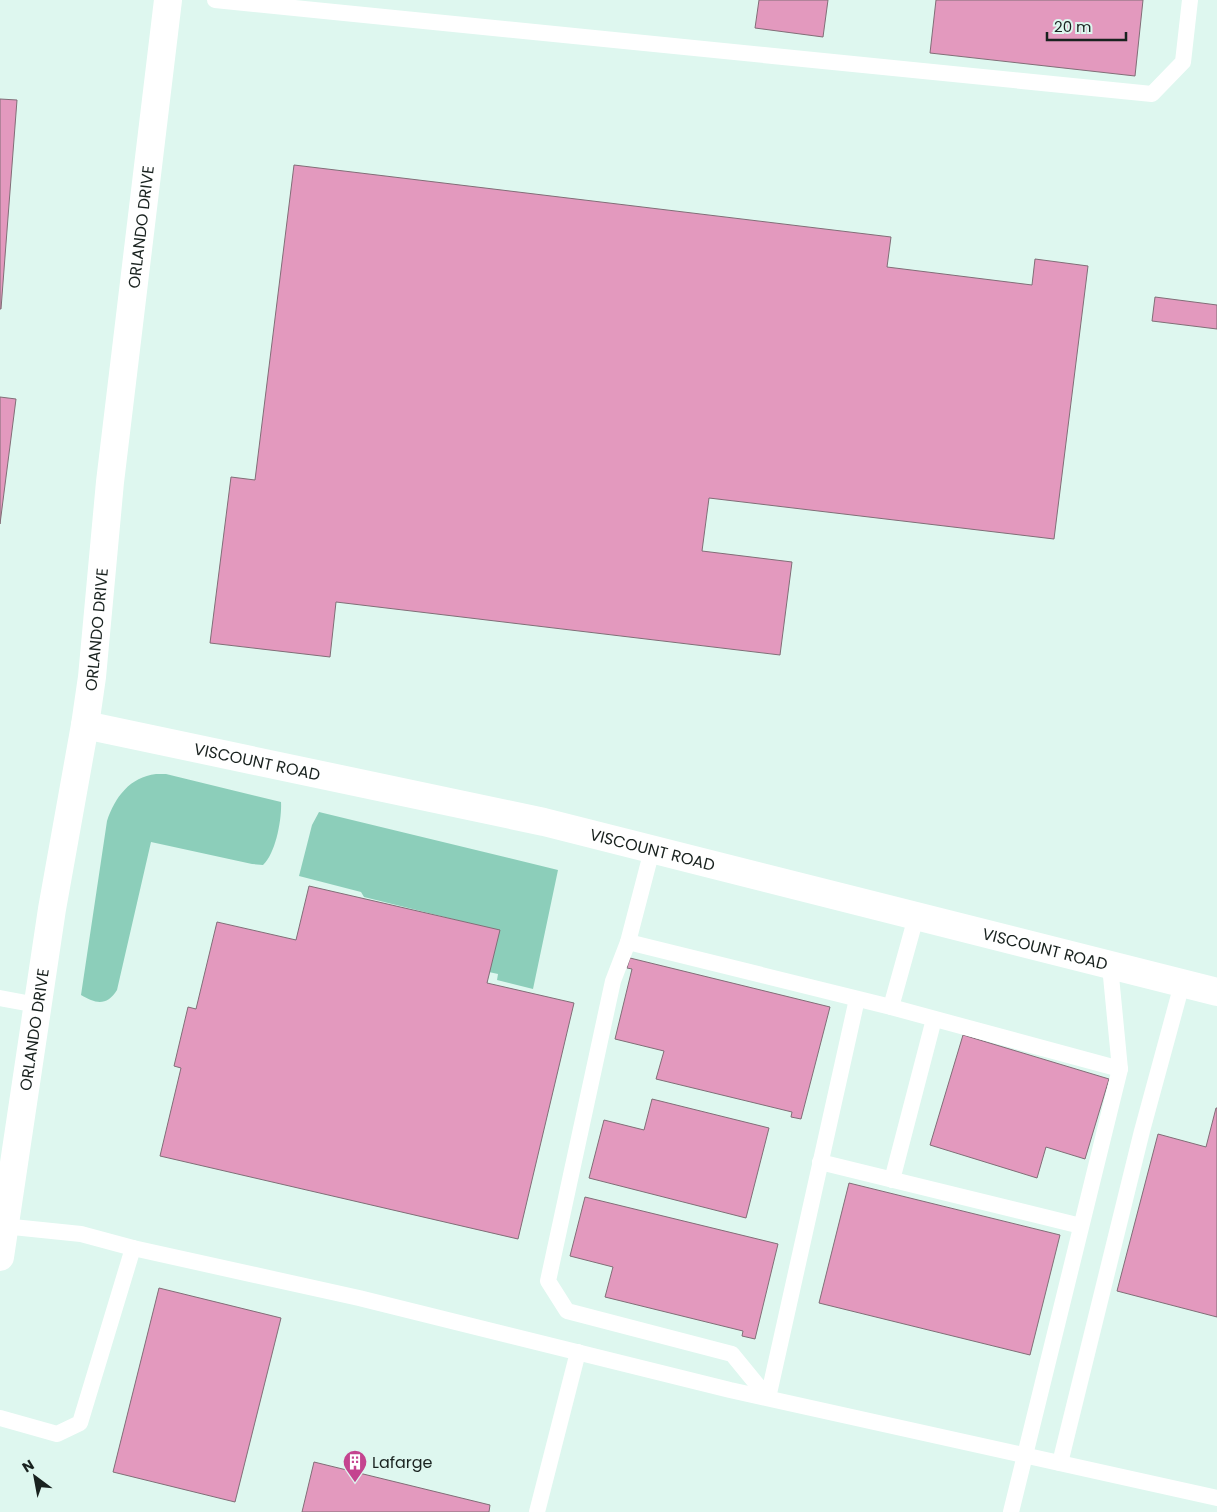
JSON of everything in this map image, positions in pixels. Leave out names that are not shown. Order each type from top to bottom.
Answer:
[{"type":"street","name":"ORLANDO DRIVE","points":[[0,1257],[4,1226],[6,1168],[37,1005],[92,676],[111,472],[168,0]]},
{"type":"street","name":"VISCOUNT ROAD","points":[[85,725],[534,820],[1217,992]]},
{"type":"lane","points":[[215,0],[258,2],[1152,94],[1183,62],[1190,0]]},
{"type":"lane","points":[[652,850],[628,942],[613,981],[548,1281],[567,1311],[732,1354],[768,1398]]},
{"type":"lane","points":[[891,1008],[916,917]]},
{"type":"lane","points":[[628,942],[857,999],[1120,1069]]},
{"type":"lane","points":[[1012,1512],[1120,1069],[1110,966]]},
{"type":"lane","points":[[1060,1463],[1142,1131],[1182,984]]},
{"type":"lane","points":[[0,998],[37,1005]]},
{"type":"lane","points":[[768,1398],[857,999]]},
{"type":"lane","points":[[892,1180],[934,1019]]},
{"type":"lane","points":[[820,1162],[1081,1226]]},
{"type":"lane","points":[[4,1226],[81,1234],[133,1248],[359,1298],[768,1398],[1217,1498]]},
{"type":"lane","points":[[0,1418],[58,1434],[80,1423],[133,1248]]},
{"type":"lane","points":[[537,1512],[578,1352]]},
{"type":"green space","points":[[156,774],[166,774],[281,802],[275,844],[268,860],[263,865],[151,842],[117,990],[109,999],[96,1002],[81,995],[107,821],[119,796],[131,784],[138,779]]},
{"type":"green space","points":[[319,812],[558,870],[533,989],[497,980],[498,974],[475,969],[485,927],[364,897],[361,892],[299,876],[312,825]]},
{"type":"building","points":[[759,0],[828,0],[823,37],[755,28]]},
{"type":"building","points":[[936,0],[1143,0],[1135,76],[930,53]]},
{"type":"building","points":[[0,99],[17,100],[1,309],[0,309]]},
{"type":"building","points":[[294,165],[891,237],[887,267],[1032,285],[1035,259],[1088,266],[1054,539],[709,498],[702,551],[792,562],[780,655],[336,602],[330,657],[210,643],[231,477],[255,480]]},
{"type":"building","points":[[1155,297],[1217,305],[1217,329],[1152,321]]},
{"type":"building","points":[[0,397],[16,399],[0,524]]},
{"type":"building","points":[[309,886],[500,930],[487,983],[574,1003],[518,1239],[160,1156],[181,1068],[174,1066],[188,1007],[196,1009],[217,922],[296,940]]},
{"type":"building","points":[[630,958],[830,1007],[801,1119],[791,1117],[792,1112],[656,1079],[664,1051],[615,1039],[632,969],[627,968]]},
{"type":"building","points":[[963,1035],[1109,1079],[1085,1159],[1046,1147],[1037,1178],[930,1145]]},
{"type":"building","points":[[652,1099],[769,1128],[746,1218],[589,1178],[604,1120],[644,1130]]},
{"type":"building","points":[[1216,1108],[1217,1317],[1117,1291],[1158,1134],[1206,1147]]},
{"type":"building","points":[[849,1183],[1060,1235],[1030,1355],[819,1303]]},
{"type":"building","points":[[585,1197],[778,1244],[755,1339],[742,1336],[743,1331],[605,1297],[613,1267],[570,1256]]},
{"type":"building","points":[[159,1288],[281,1318],[235,1502],[113,1472]]},
{"type":"building","name":"Lafarge","points":[[314,1462],[490,1505],[489,1512],[302,1512]]},
{"type":"place","name":"Lafarge","points":[[355,1483]]}]
